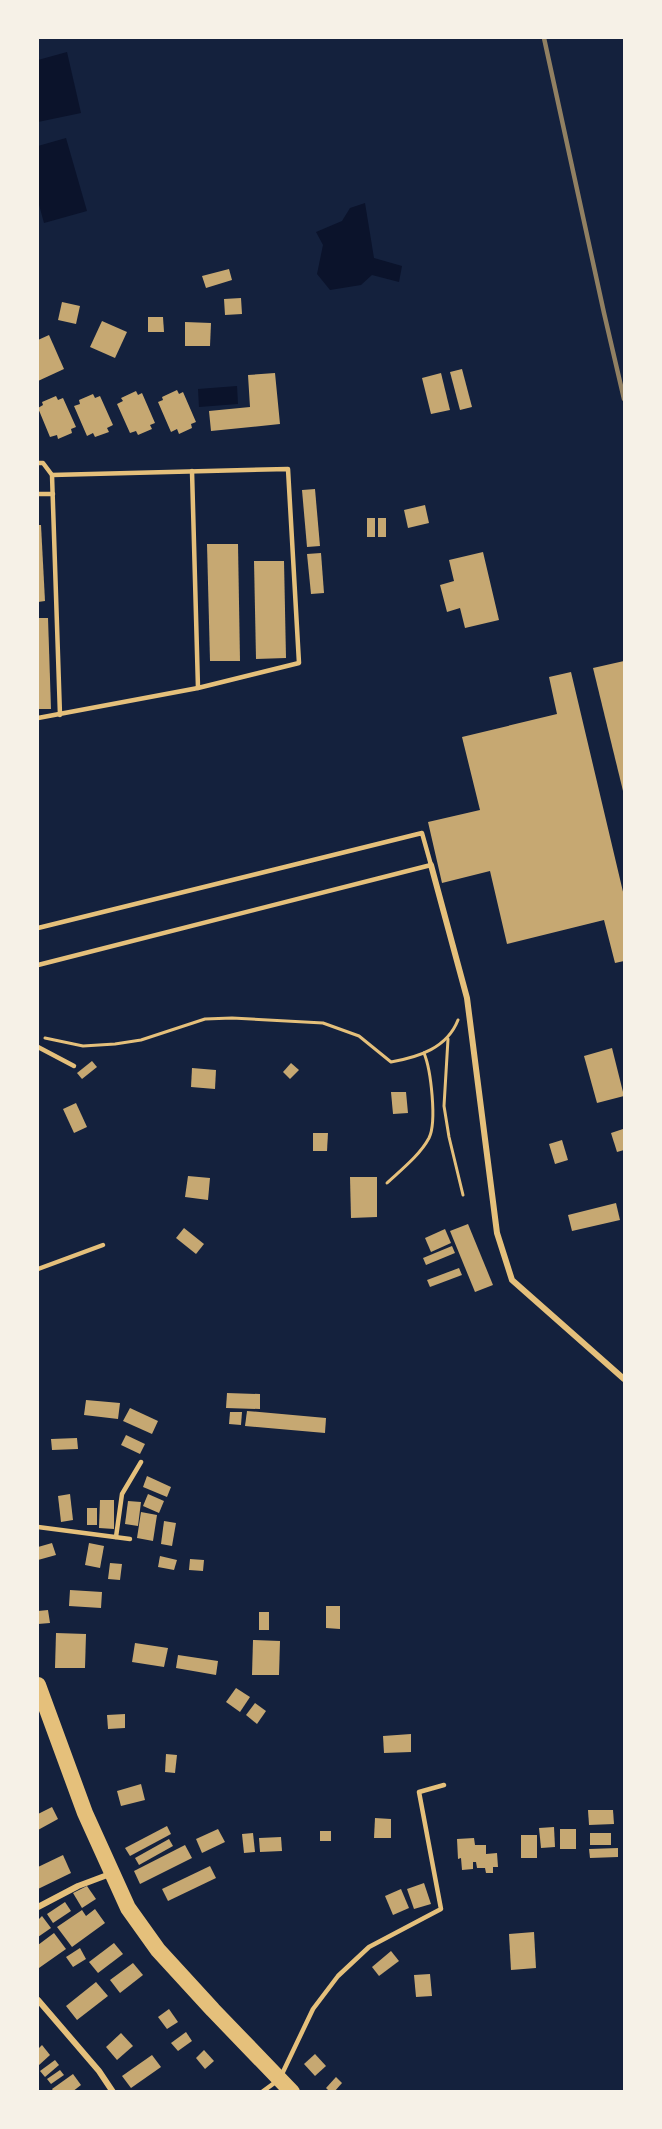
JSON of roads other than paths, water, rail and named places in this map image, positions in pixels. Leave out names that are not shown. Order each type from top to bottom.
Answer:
[{"type":"highway","points":[[38,1685],[85,1813],[128,1908],[158,1950],[292,2091]]},
{"type":"street","points":[[431,865],[467,998],[497,1233],[513,1280],[624,1379]]},
{"type":"street","points":[[38,1907],[78,1886],[111,1874]]},
{"type":"street","points":[[38,2000],[99,2071],[113,2091]]},
{"type":"lane","points":[[38,463],[43,463],[52,476],[60,715]]},
{"type":"lane","points":[[38,718],[198,688],[299,663],[288,469],[52,476]]},
{"type":"lane","points":[[192,471],[198,688]]},
{"type":"lane","points":[[38,494],[52,494]]},
{"type":"lane","points":[[38,928],[422,833],[431,865],[38,965]]},
{"type":"lane","points":[[38,1047],[74,1066]]},
{"type":"lane","points":[[38,1269],[103,1245]]},
{"type":"lane","points":[[116,1537],[122,1494],[141,1462]]},
{"type":"lane","points":[[38,1527],[130,1539]]},
{"type":"lane","points":[[262,2091],[279,2079],[313,2009],[338,1976],[369,1947],[441,1909],[419,1792],[444,1785]]},
{"type":"water","points":[[67,52],[81,113],[38,122],[38,60]]},
{"type":"water","points":[[66,138],[87,211],[44,223],[38,201],[38,146]]},
{"type":"water","points":[[365,203],[374,258],[402,266],[399,282],[372,275],[361,285],[330,290],[317,274],[323,245],[316,232],[342,221],[350,208]]},
{"type":"water","points":[[237,386],[238,404],[199,407],[198,389]]},
{"type":"railway","points":[[544,38],[624,399]]}]
